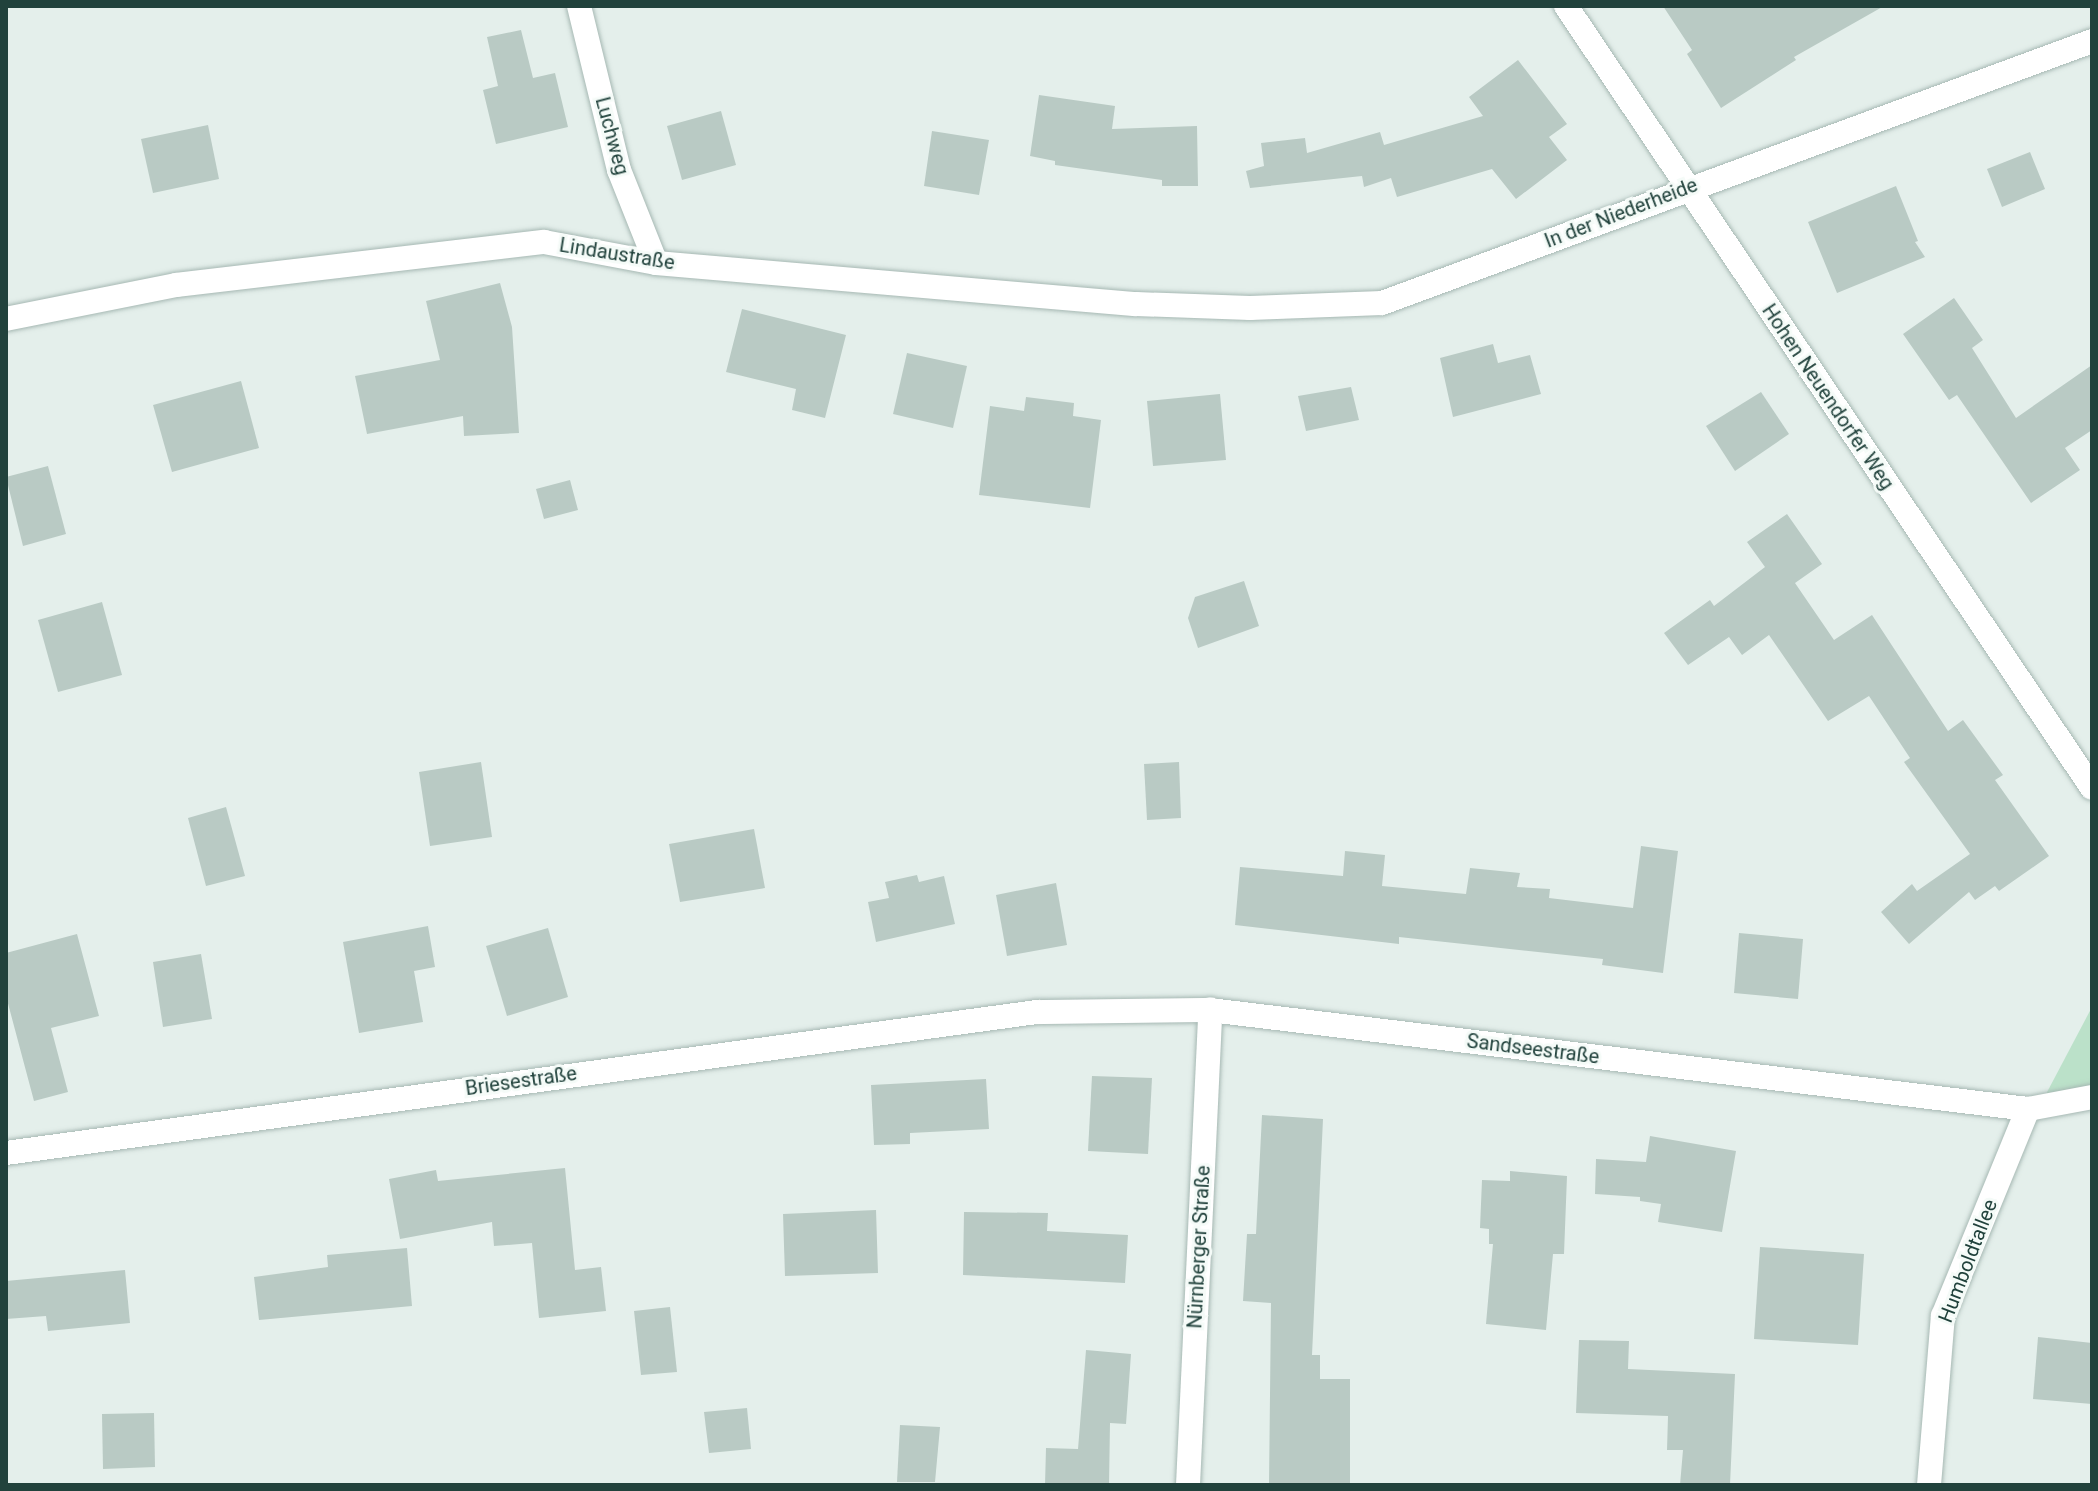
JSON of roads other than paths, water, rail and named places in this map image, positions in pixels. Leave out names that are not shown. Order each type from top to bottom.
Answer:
[{"type":"street","name":"Luchweg","points":[[579,6],[619,170],[656,263]]},
{"type":"street","name":"Hohen Neuendorfer Weg","points":[[1566,6],[2092,788]]},
{"type":"street","name":"In der Niederheide","points":[[1136,304],[1250,308],[1382,303],[2092,41]]},
{"type":"street","name":"Lindaustraße","points":[[6,319],[176,285],[544,242],[656,263],[1136,304]]},
{"type":"street","name":"Sandseestraße","points":[[1037,1012],[1210,1010],[2028,1109]]},
{"type":"street","name":"Nürnberger Straße","points":[[1188,1485],[1210,1010]]},
{"type":"street","name":"Briesestraße","points":[[6,1153],[1037,1012]]},
{"type":"street","points":[[2028,1109],[2092,1097]]},
{"type":"street","name":"Humboldtallee","points":[[1929,1485],[1943,1316],[2028,1109]]}]
